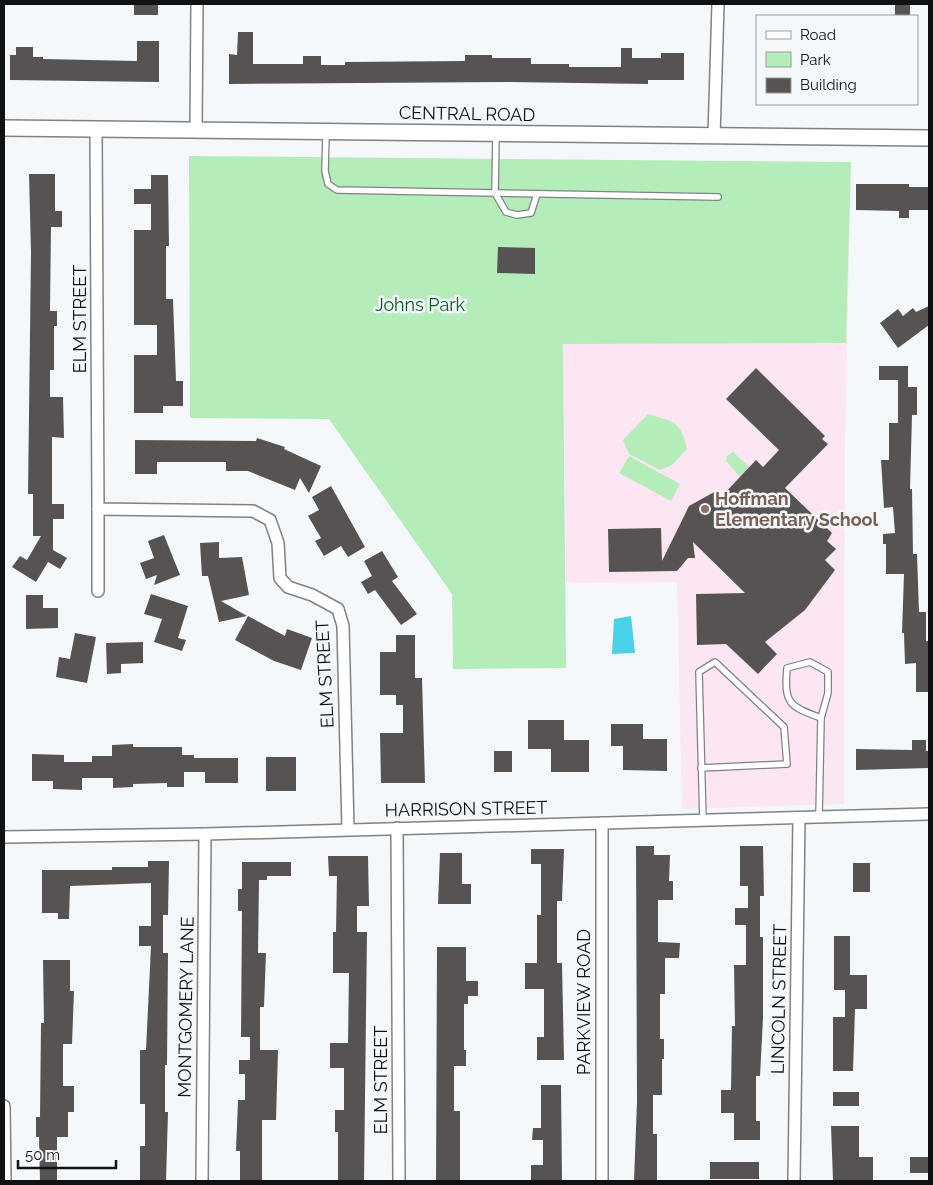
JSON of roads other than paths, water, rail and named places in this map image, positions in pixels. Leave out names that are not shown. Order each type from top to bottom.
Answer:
[{"type":"main road","name":"CENTRAL ROAD","points":[[4,128],[929,138]]},
{"type":"street","points":[[196,130],[197,4]]},
{"type":"street","points":[[714,136],[718,4]]},
{"type":"street","name":"ELM STREET","points":[[96,129],[98,590]]},
{"type":"street","name":"ELM STREET","points":[[98,508],[253,511],[270,520],[278,543],[280,578],[288,587],[312,595],[338,609],[341,619],[348,829]]},
{"type":"street","name":"HARRISON STREET","points":[[4,837],[205,834],[929,814]]},
{"type":"street","name":"LINCOLN STREET","points":[[794,1181],[799,818]]},
{"type":"street","name":"PARKVIEW ROAD","points":[[602,823],[602,1181]]},
{"type":"street","name":"ELM STREET","points":[[397,828],[399,1181]]},
{"type":"street","name":"MONTGOMERY LANE","points":[[202,1181],[205,834]]},
{"type":"street","points":[[4,1106],[4,1181]]},
{"type":"lane","points":[[326,131],[325,171],[328,184],[337,190],[718,197]]},
{"type":"lane","points":[[496,133],[495,193],[506,212],[517,215],[532,213],[537,194]]},
{"type":"lane","points":[[701,768],[787,764],[784,727],[715,662],[700,672],[701,768],[703,821]]},
{"type":"lane","points":[[819,817],[821,718],[828,693],[828,672],[810,662],[787,668],[785,690],[795,708],[821,718]]},
{"type":"water","points":[[631,616],[635,653],[612,654],[614,619]]},
{"type":"place","name":"Hoffman Elementary School","points":[[705,509]]},
{"type":"park label","name":"Johns Park","points":[[420,305]]}]
